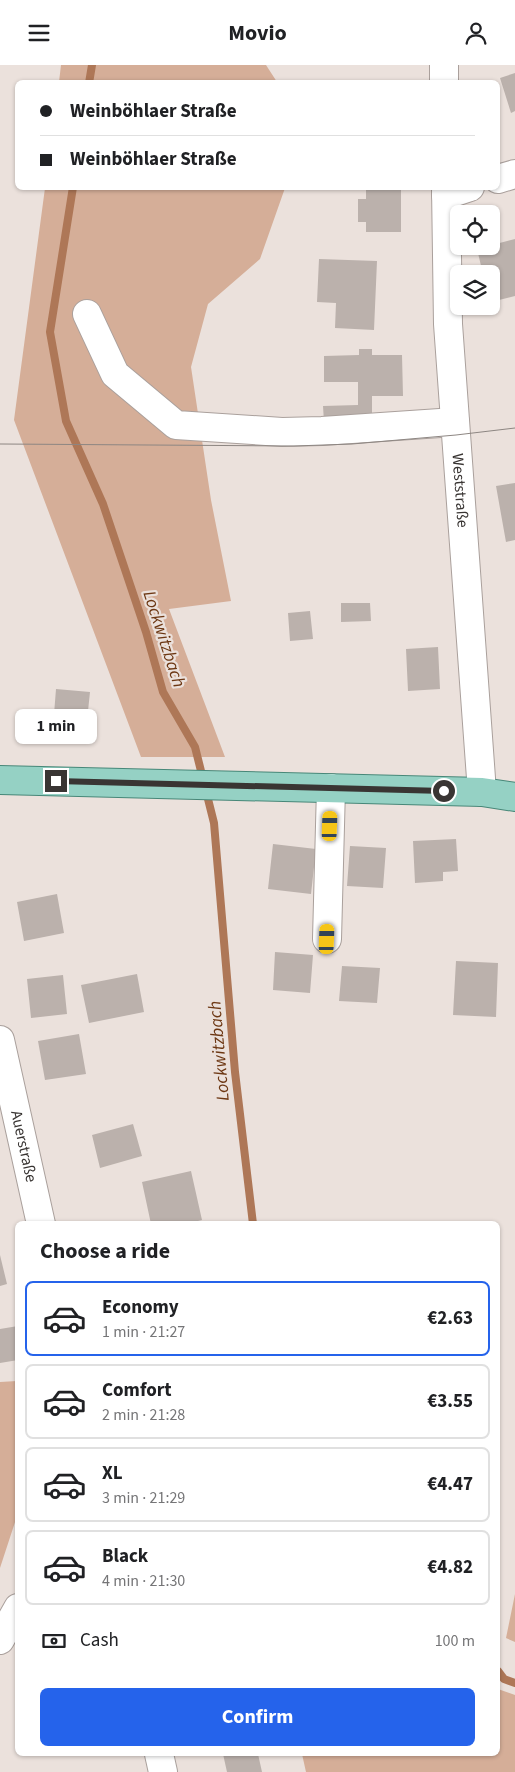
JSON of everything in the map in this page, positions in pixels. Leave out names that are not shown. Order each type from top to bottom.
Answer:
[{"type":"main road","points":[[0,780],[482,792],[515,797]]},
{"type":"street","points":[[444,65],[444,80]]},
{"type":"street","points":[[500,178],[515,174]]},
{"type":"street","name":"Weststraße","points":[[454,190],[448,324],[482,792]]},
{"type":"street","points":[[87,314],[116,374],[176,425],[312,431],[455,422]]},
{"type":"street","points":[[327,939],[331,788]]},
{"type":"street","name":"Auerstraße","points":[[0,1040],[40,1221]]},
{"type":"street","points":[[0,1640],[15,1613]]},
{"type":"street","points":[[159,1756],[163,1772]]},
{"type":"shaded area","points":[[61,65],[266,65],[276,80],[59,80]]},
{"type":"shaded area","points":[[45,190],[284,190],[260,259],[208,304],[191,367],[211,500],[231,601],[169,609],[225,757],[141,757],[14,420]]},
{"type":"shaded area","points":[[15,1381],[15,1522],[0,1568],[0,1382]]},
{"type":"shaded area","points":[[515,1594],[515,1642],[506,1638]]},
{"type":"shaded area","points":[[500,1690],[515,1695],[515,1772],[306,1772],[302,1756],[500,1756]]},
{"type":"building","points":[[515,73],[515,111],[511,113],[500,78]]},
{"type":"building","points":[[366,190],[401,190],[401,232],[366,232],[366,222],[358,222],[358,199],[366,199]]},
{"type":"building","points":[[515,239],[515,296],[500,300],[500,265],[481,265],[478,255],[500,255],[500,243]]},
{"type":"building","points":[[319,259],[377,261],[374,330],[335,328],[336,303],[317,302]]},
{"type":"building","points":[[359,349],[372,349],[372,355],[402,355],[403,396],[372,396],[372,421],[324,422],[323,406],[358,405],[358,382],[324,382],[324,356],[359,355]]},
{"type":"building","points":[[515,483],[515,540],[506,542],[496,486]]},
{"type":"building","points":[[341,603],[370,603],[371,621],[341,622]]},
{"type":"building","points":[[310,611],[313,639],[290,641],[288,613]]},
{"type":"building","points":[[438,647],[440,689],[408,691],[406,649]]},
{"type":"building","points":[[56,689],[90,692],[86,730],[53,727]]},
{"type":"building","points":[[456,839],[458,871],[443,872],[443,881],[415,883],[413,841]]},
{"type":"building","points":[[273,844],[316,849],[311,894],[268,889]]},
{"type":"building","points":[[350,846],[386,848],[383,888],[347,886]]},
{"type":"building","points":[[57,894],[64,933],[24,941],[17,902]]},
{"type":"building","points":[[275,952],[313,955],[310,993],[273,990]]},
{"type":"building","points":[[456,961],[498,963],[496,1017],[453,1015]]},
{"type":"building","points":[[342,966],[380,968],[377,1003],[339,1001]]},
{"type":"building","points":[[137,974],[144,1012],[89,1023],[81,985]]},
{"type":"building","points":[[63,975],[67,1014],[31,1018],[27,979]]},
{"type":"building","points":[[79,1034],[86,1074],[45,1080],[38,1041]]},
{"type":"building","points":[[133,1124],[142,1156],[100,1168],[92,1135]]},
{"type":"building","points":[[191,1171],[202,1220],[150,1221],[142,1182]]},
{"type":"building","points":[[0,1255],[7,1284],[0,1286]]},
{"type":"building","points":[[15,1326],[15,1360],[0,1363],[0,1329]]},
{"type":"building","points":[[223,1756],[258,1756],[262,1772],[227,1772]]},
{"type":"waterway","name":"Lockwitzbach","points":[[90,80],[92,65]]},
{"type":"waterway","name":"Lockwitzbach","points":[[73,190],[50,332],[66,421],[103,504],[146,632],[163,692],[195,747],[214,823],[235,1072],[253,1221]]},
{"type":"waterway","name":"Lockwitzbach","points":[[500,1674],[504,1679],[515,1683]]},
{"type":"tram line","points":[[0,444],[294,446],[352,444],[515,428]]},
{"type":"route","points":[[56,781],[444,791]]}]
